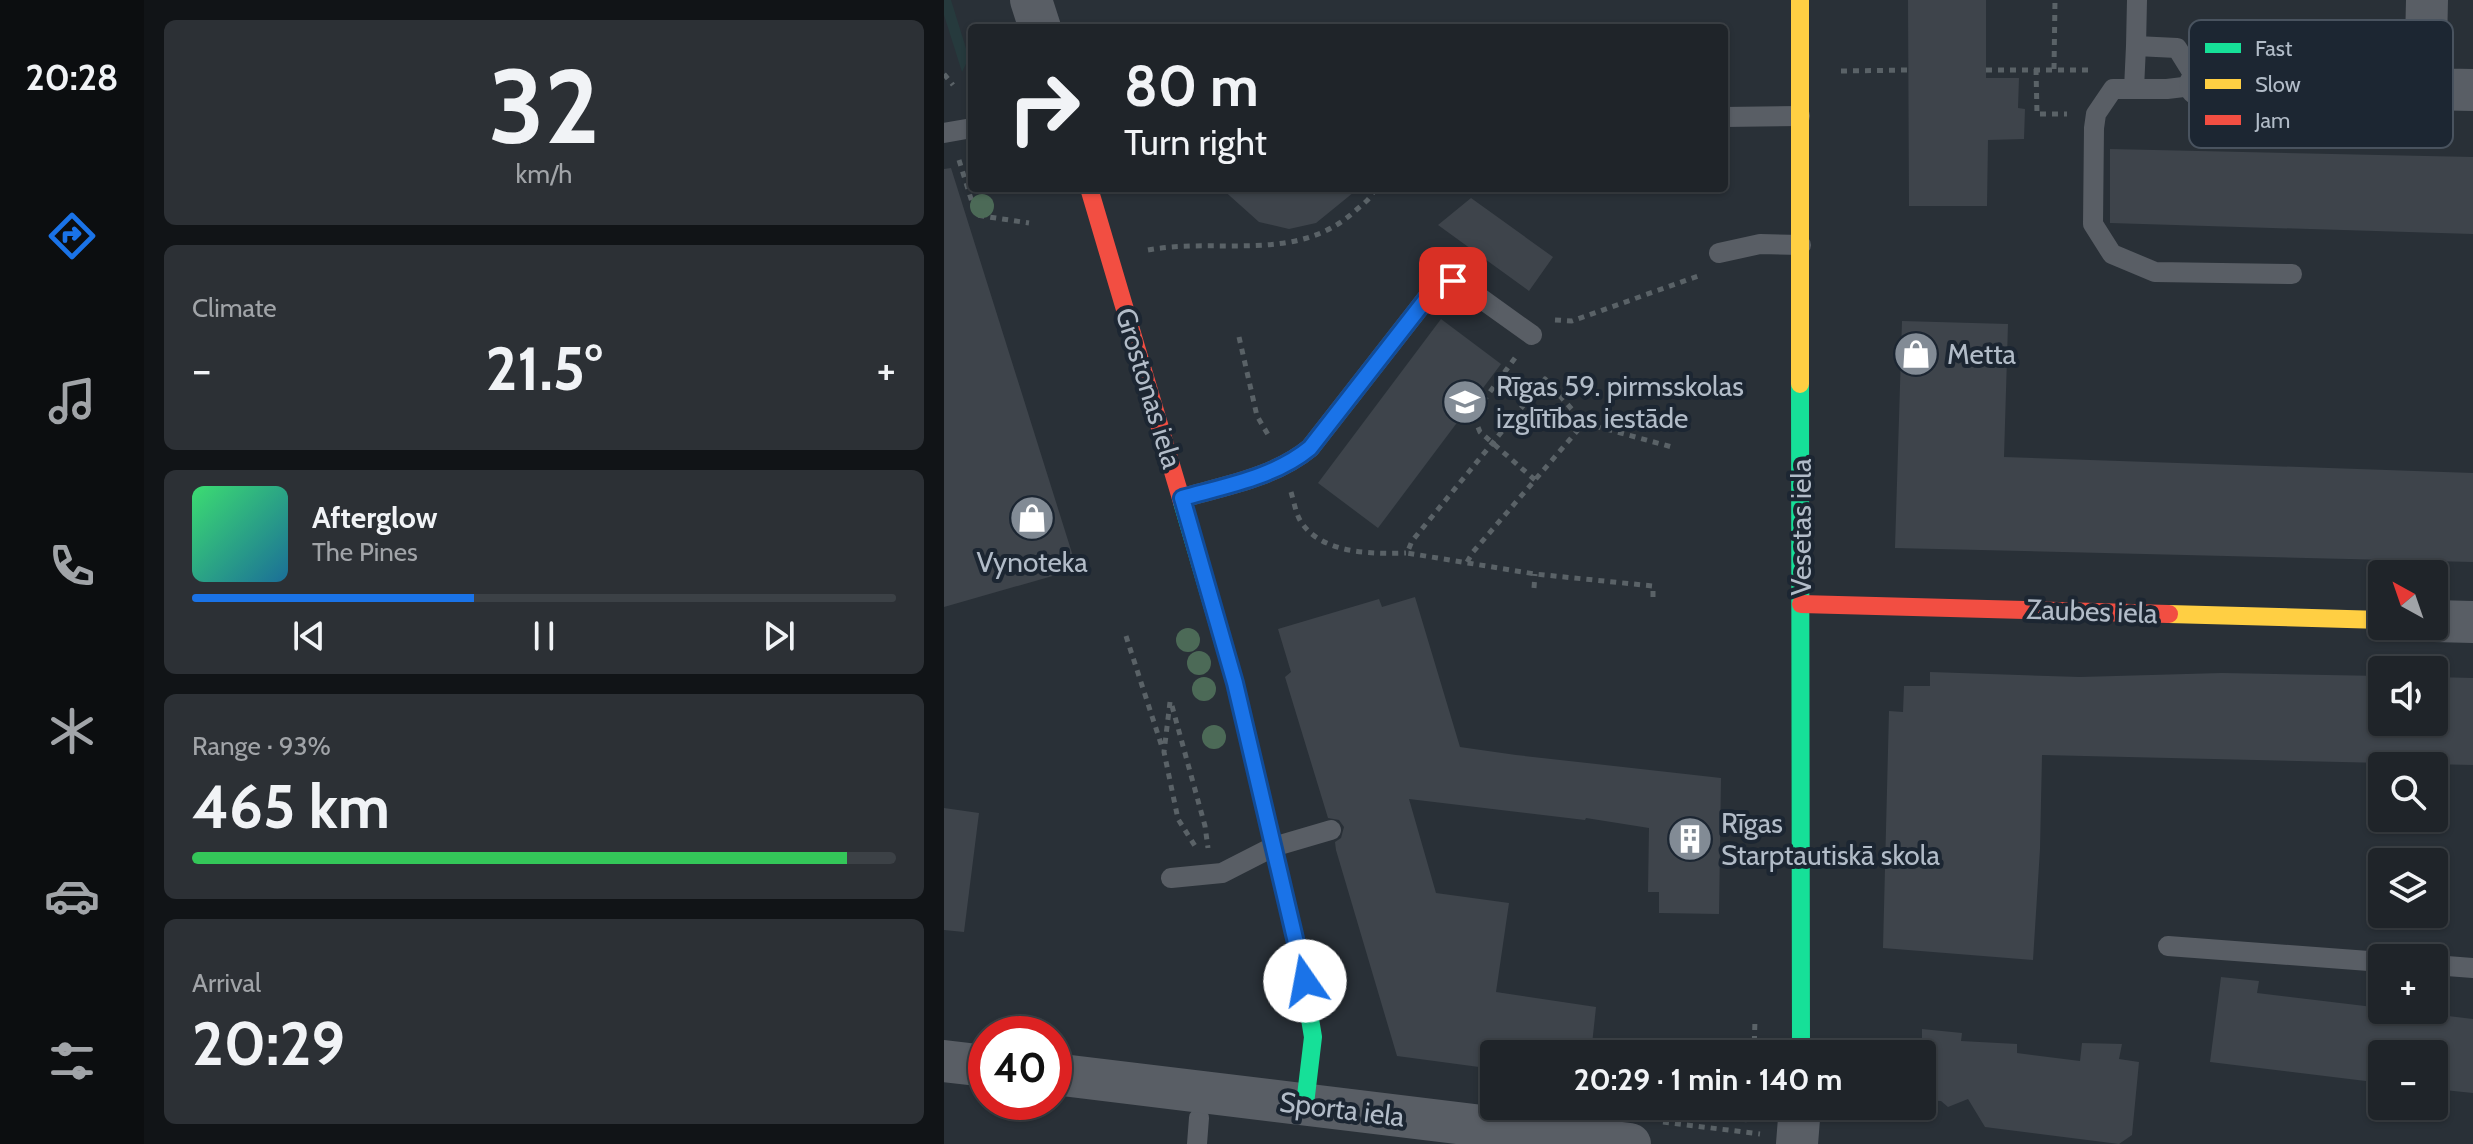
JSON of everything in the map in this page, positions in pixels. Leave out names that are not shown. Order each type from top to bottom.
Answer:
[{"type":"street","points":[[1031,0],[1039,24]]},
{"type":"street","name":"Vesetas iela","points":[[1800,0],[1801,1040]]},
{"type":"street","points":[[2427,0],[2427,20]]},
{"type":"street","points":[[2453,90],[2473,90]]},
{"type":"street","name":"Grostonas iela","points":[[1093,192],[1235,683],[1300,959],[1313,1037],[1305,1104]]},
{"type":"street","name":"Zaubes iela","points":[[1801,604],[2368,620]]},
{"type":"street","points":[[2448,621],[2473,622]]},
{"type":"street","points":[[944,1061],[968,1064]]},
{"type":"street","name":"Sporta iela","points":[[1072,1076],[1305,1104],[1642,1132]]},
{"type":"lane","points":[[2134,89],[2137,0]]},
{"type":"lane","points":[[2136,46],[2177,48],[2189,67]]},
{"type":"lane","points":[[2189,86],[2113,89],[2096,114],[2093,224],[2112,254],[2155,272],[2292,274]]},
{"type":"lane","points":[[1728,117],[1800,116]]},
{"type":"lane","points":[[950,140],[968,130]]},
{"type":"lane","points":[[1714,263],[1760,244],[1801,245]]},
{"type":"lane","points":[[1182,498],[1249,480],[1294,461],[1310,448],[1427,298],[1444,284],[1458,282],[1532,335]]},
{"type":"lane","points":[[1171,878],[1222,873],[1273,847],[1331,830]]},
{"type":"lane","points":[[2168,946],[2368,961]]},
{"type":"lane","points":[[2448,966],[2473,968]]},
{"type":"lane","points":[[1197,1144],[1199,1118]]},
{"type":"path","points":[[2054,69],[2055,0]]},
{"type":"path","points":[[2036,69],[2037,114],[2096,114]]},
{"type":"path","points":[[1986,70],[2080,69]]},
{"type":"path","points":[[1800,71],[1909,70]]},
{"type":"path","points":[[944,74],[953,85]]},
{"type":"path","points":[[950,140],[968,192]]},
{"type":"path","points":[[968,192],[976,215],[1029,223]]},
{"type":"path","points":[[1111,261],[1151,249],[1285,244],[1320,233],[1348,217],[1374,192]]},
{"type":"path","points":[[1535,480],[1480,432],[1473,415],[1532,335],[1545,320],[1572,321],[1714,263]]},
{"type":"path","points":[[1653,597],[1653,586],[1535,574],[1407,553],[1412,541],[1545,379],[1584,423],[1672,447]]},
{"type":"path","points":[[1467,562],[1584,423]]},
{"type":"path","points":[[1534,588],[1535,574]]},
{"type":"path","points":[[1126,636],[1164,752],[1178,819],[1212,875]]},
{"type":"path","points":[[1164,752],[1170,702],[1205,826],[1212,875]]},
{"type":"path","points":[[1642,1132],[1798,1131]]},
{"type":"green space","points":[[944,0],[951,0],[968,55],[962,72],[944,15]]},
{"type":"building","points":[[1908,0],[1986,0],[1986,78],[2019,78],[2018,108],[2025,109],[2024,139],[1988,140],[1987,206],[1909,206]]},
{"type":"building","points":[[2110,149],[2473,157],[2473,234],[2110,223]]},
{"type":"building","points":[[951,168],[1077,569],[944,607],[944,169]]},
{"type":"building","points":[[1225,192],[1354,192],[1316,223],[1289,229],[1259,222]]},
{"type":"building","points":[[1471,198],[1553,257],[1529,291],[1438,225]]},
{"type":"building","points":[[1441,319],[1501,364],[1378,528],[1318,483]]},
{"type":"building","points":[[1902,321],[2008,324],[2004,457],[2473,473],[2473,562],[1895,548]]},
{"type":"building","points":[[1415,597],[1460,747],[1721,778],[1719,914],[1659,913],[1659,892],[1648,892],[1649,828],[1409,799],[1436,893],[1509,903],[1496,992],[1596,1007],[1592,1040],[1480,1040],[1480,1067],[1397,1056],[1336,850],[1335,842],[1341,838],[1344,827],[1339,820],[1328,818],[1285,677],[1291,672],[1278,629],[1379,599],[1382,607]]},
{"type":"building","points":[[1930,672],[2080,677],[2222,673],[2368,676],[2368,736],[2448,736],[2448,677],[2473,678],[2473,765],[2448,764],[2448,752],[2368,752],[2368,763],[2042,755],[2033,960],[1883,948],[1889,711],[1903,712],[1904,686],[1930,686]]},
{"type":"building","points":[[944,808],[979,813],[964,932],[944,930]]},
{"type":"building","points":[[2221,977],[2259,981],[2257,993],[2368,1006],[2368,1024],[2448,1024],[2448,1016],[2473,1019],[2473,1093],[2448,1090],[2448,1040],[2368,1040],[2368,1081],[2210,1062]]},
{"type":"building","points":[[1922,1029],[1962,1033],[1961,1041],[2017,1044],[2017,1053],[2080,1061],[2082,1043],[2122,1044],[2119,1059],[2139,1062],[2132,1135],[2119,1144],[1985,1127],[1968,1099],[1948,1107],[1936,1101],[1936,1040],[1922,1040]]},
{"type":"traffic: fast","points":[[1800,384],[1801,1040]]},
{"type":"traffic: fast","points":[[1182,502],[1235,683],[1300,959],[1313,1037],[1305,1104]]},
{"type":"traffic: slow","points":[[1800,0],[1800,384]]},
{"type":"traffic: slow","points":[[2169,614],[2368,620]]},
{"type":"traffic: jam","points":[[1090,192],[1182,502]]},
{"type":"traffic: jam","points":[[1801,604],[2169,614]]},
{"type":"place","name":"Metta","points":[[1916,354]]},
{"type":"place","name":"Rīgas 59. pirmsskolas izglītības iestāde","points":[[1465,402]]},
{"type":"place","name":"Vynoteka","points":[[1032,518]]},
{"type":"place","name":"Rīgas Starptautiskā skola","points":[[1690,839]]},
{"type":"route","points":[[1305,981],[1235,683],[1182,498],[1249,480],[1294,461],[1310,448],[1427,298],[1436,289],[1453,281]]}]
